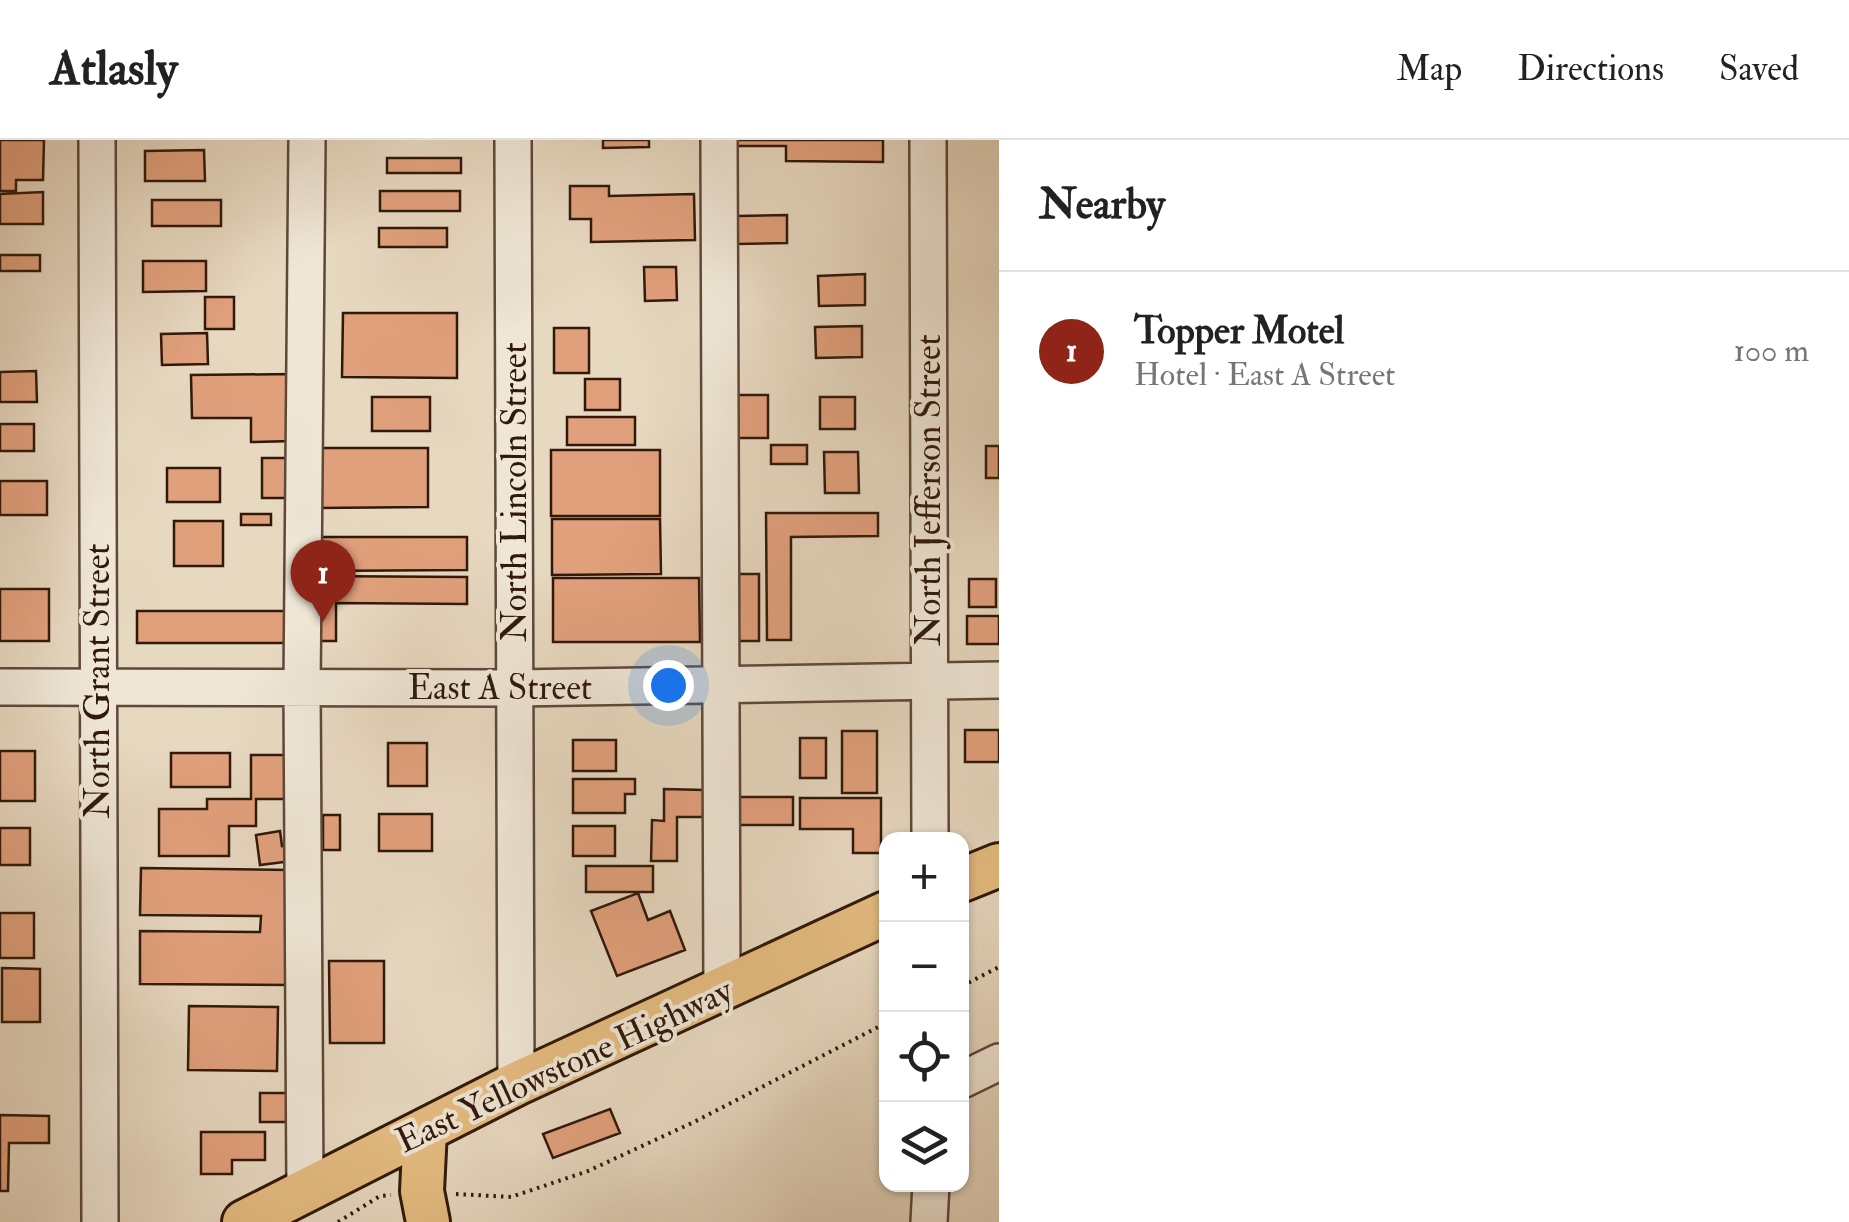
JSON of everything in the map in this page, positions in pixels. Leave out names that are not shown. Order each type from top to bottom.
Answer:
[{"type":"main road","points":[[969,877],[999,865]]},
{"type":"main road","name":"East Yellowstone Highway","points":[[244,1222],[516,1084],[879,916]]},
{"type":"main road","points":[[425,1130],[422,1192],[428,1222]]},
{"type":"street","name":"North Grant Street","points":[[97,140],[100,1222]]},
{"type":"street","points":[[305,1190],[302,687],[307,140]]},
{"type":"street","name":"North Lincoln Street","points":[[513,140],[516,1084]]},
{"type":"street","points":[[719,140],[722,990]]},
{"type":"street","name":"North Jefferson Street","points":[[928,140],[930,832]]},
{"type":"street","name":"East A Street","points":[[0,687],[515,688],[999,680]]},
{"type":"street","points":[[969,1077],[999,1062]]},
{"type":"street","points":[[929,1222],[931,1192]]},
{"type":"path","points":[[969,982],[999,967]]},
{"type":"path","points":[[511,1197],[588,1171],[694,1122],[879,1026]]},
{"type":"building","points":[[0,140],[44,140],[43,180],[16,180],[16,191],[0,191]]},
{"type":"building","points":[[603,140],[649,140],[649,147],[603,148]]},
{"type":"building","points":[[732,140],[883,140],[883,162],[786,161],[786,146],[732,146]]},
{"type":"building","points":[[204,150],[205,181],[145,181],[145,151]]},
{"type":"building","points":[[387,158],[461,158],[461,173],[387,173]]},
{"type":"building","points":[[570,186],[609,186],[609,196],[694,194],[695,240],[591,242],[591,219],[570,219]]},
{"type":"building","points":[[380,191],[460,191],[460,211],[380,211]]},
{"type":"building","points":[[43,192],[43,224],[0,224],[0,194]]},
{"type":"building","points":[[152,200],[221,200],[221,226],[152,226]]},
{"type":"building","points":[[787,215],[787,243],[737,244],[737,216]]},
{"type":"building","points":[[379,228],[447,228],[447,247],[379,247]]},
{"type":"building","points":[[0,255],[40,255],[40,271],[0,271]]},
{"type":"building","points":[[143,261],[206,261],[206,291],[143,292]]},
{"type":"building","points":[[644,267],[676,267],[677,300],[645,301]]},
{"type":"building","points":[[865,274],[865,305],[819,306],[818,276]]},
{"type":"building","points":[[205,297],[234,297],[234,329],[205,329]]},
{"type":"building","points":[[343,313],[457,313],[457,378],[342,377]]},
{"type":"building","points":[[862,326],[862,357],[816,358],[815,327]]},
{"type":"building","points":[[554,328],[589,328],[589,373],[554,373]]},
{"type":"building","points":[[207,333],[208,364],[162,365],[161,334]]},
{"type":"building","points":[[36,371],[37,402],[0,402],[0,372]]},
{"type":"building","points":[[293,374],[293,441],[251,442],[251,418],[192,418],[191,375]]},
{"type":"building","points":[[585,379],[620,379],[620,410],[585,410]]},
{"type":"building","points":[[734,395],[768,395],[768,438],[734,438]]},
{"type":"building","points":[[372,397],[430,397],[430,431],[372,431]]},
{"type":"building","points":[[820,397],[855,397],[855,429],[820,429]]},
{"type":"building","points":[[567,417],[635,417],[635,445],[567,445]]},
{"type":"building","points":[[0,424],[34,424],[34,451],[0,451]]},
{"type":"building","points":[[771,445],[807,445],[807,464],[771,464]]},
{"type":"building","points":[[986,446],[999,446],[999,478],[986,478]]},
{"type":"building","points":[[316,448],[428,448],[428,507],[317,508]]},
{"type":"building","points":[[551,450],[660,450],[660,516],[551,516]]},
{"type":"building","points":[[824,452],[858,452],[859,493],[825,493]]},
{"type":"building","points":[[262,458],[290,458],[290,498],[262,498]]},
{"type":"building","points":[[167,468],[220,468],[220,502],[167,502]]},
{"type":"building","points":[[0,481],[47,481],[47,515],[0,515]]},
{"type":"building","points":[[766,513],[878,513],[878,536],[791,537],[791,640],[767,640]]},
{"type":"building","points":[[241,514],[271,514],[271,525],[241,525]]},
{"type":"building","points":[[552,519],[660,519],[661,574],[552,575]]},
{"type":"building","points":[[174,521],[223,521],[223,566],[174,566]]},
{"type":"building","points":[[312,537],[467,537],[467,570],[312,571]]},
{"type":"building","points":[[729,574],[759,574],[759,641],[729,641]]},
{"type":"building","points":[[309,576],[467,577],[467,604],[336,603],[336,641],[309,641]]},
{"type":"building","points":[[553,578],[699,578],[700,642],[553,642]]},
{"type":"building","points":[[969,579],[996,579],[996,607],[969,607]]},
{"type":"building","points":[[0,589],[49,589],[49,641],[0,641]]},
{"type":"building","points":[[137,611],[292,611],[292,643],[137,643]]},
{"type":"building","points":[[967,616],[999,616],[999,644],[967,644]]},
{"type":"building","points":[[965,730],[999,730],[999,762],[965,762]]},
{"type":"building","points":[[842,731],[877,731],[877,793],[842,793]]},
{"type":"building","points":[[800,738],[826,738],[826,778],[800,778]]},
{"type":"building","points":[[573,740],[616,740],[616,771],[573,771]]},
{"type":"building","points":[[388,743],[427,743],[427,786],[388,786]]},
{"type":"building","points":[[0,751],[35,751],[35,801],[0,801]]},
{"type":"building","points":[[171,753],[230,753],[230,787],[171,787]]},
{"type":"building","points":[[251,755],[292,755],[292,799],[256,799],[256,826],[229,826],[229,856],[159,856],[159,809],[207,809],[207,799],[251,799]]},
{"type":"building","points":[[573,779],[635,779],[635,794],[625,794],[625,813],[573,813]]},
{"type":"building","points":[[664,789],[704,790],[703,817],[677,817],[677,861],[651,861],[652,820],[664,821]]},
{"type":"building","points":[[731,797],[793,797],[793,825],[731,825]]},
{"type":"building","points":[[800,798],[881,798],[879,853],[853,853],[853,829],[800,829]]},
{"type":"building","points":[[379,814],[432,814],[432,851],[379,851]]},
{"type":"building","points":[[323,815],[340,815],[340,850],[323,850]]},
{"type":"building","points":[[573,826],[615,826],[615,856],[573,856]]},
{"type":"building","points":[[0,828],[30,828],[30,865],[0,865]]},
{"type":"building","points":[[280,831],[282,846],[290,845],[292,861],[260,865],[256,835]]},
{"type":"building","points":[[586,866],[653,866],[653,892],[586,892]]},
{"type":"building","points":[[141,868],[291,870],[290,985],[140,984],[140,931],[260,932],[261,916],[140,915]]},
{"type":"building","points":[[638,893],[648,920],[670,911],[685,950],[617,976],[591,911]]},
{"type":"building","points":[[0,913],[34,913],[34,958],[0,958]]},
{"type":"building","points":[[329,961],[384,961],[384,1043],[330,1043]]},
{"type":"building","points":[[2,968],[40,969],[40,1022],[2,1022]]},
{"type":"building","points":[[189,1006],[278,1007],[277,1071],[188,1070]]},
{"type":"building","points":[[260,1093],[290,1093],[290,1122],[260,1122]]},
{"type":"building","points":[[610,1109],[620,1133],[553,1158],[543,1134]]},
{"type":"building","points":[[0,1115],[49,1116],[49,1143],[9,1143],[8,1191],[0,1191]]},
{"type":"building","points":[[201,1132],[265,1132],[265,1160],[232,1160],[232,1174],[201,1174]]},
{"type":"place","name":"Topper Motel","points":[[323,622]]}]
